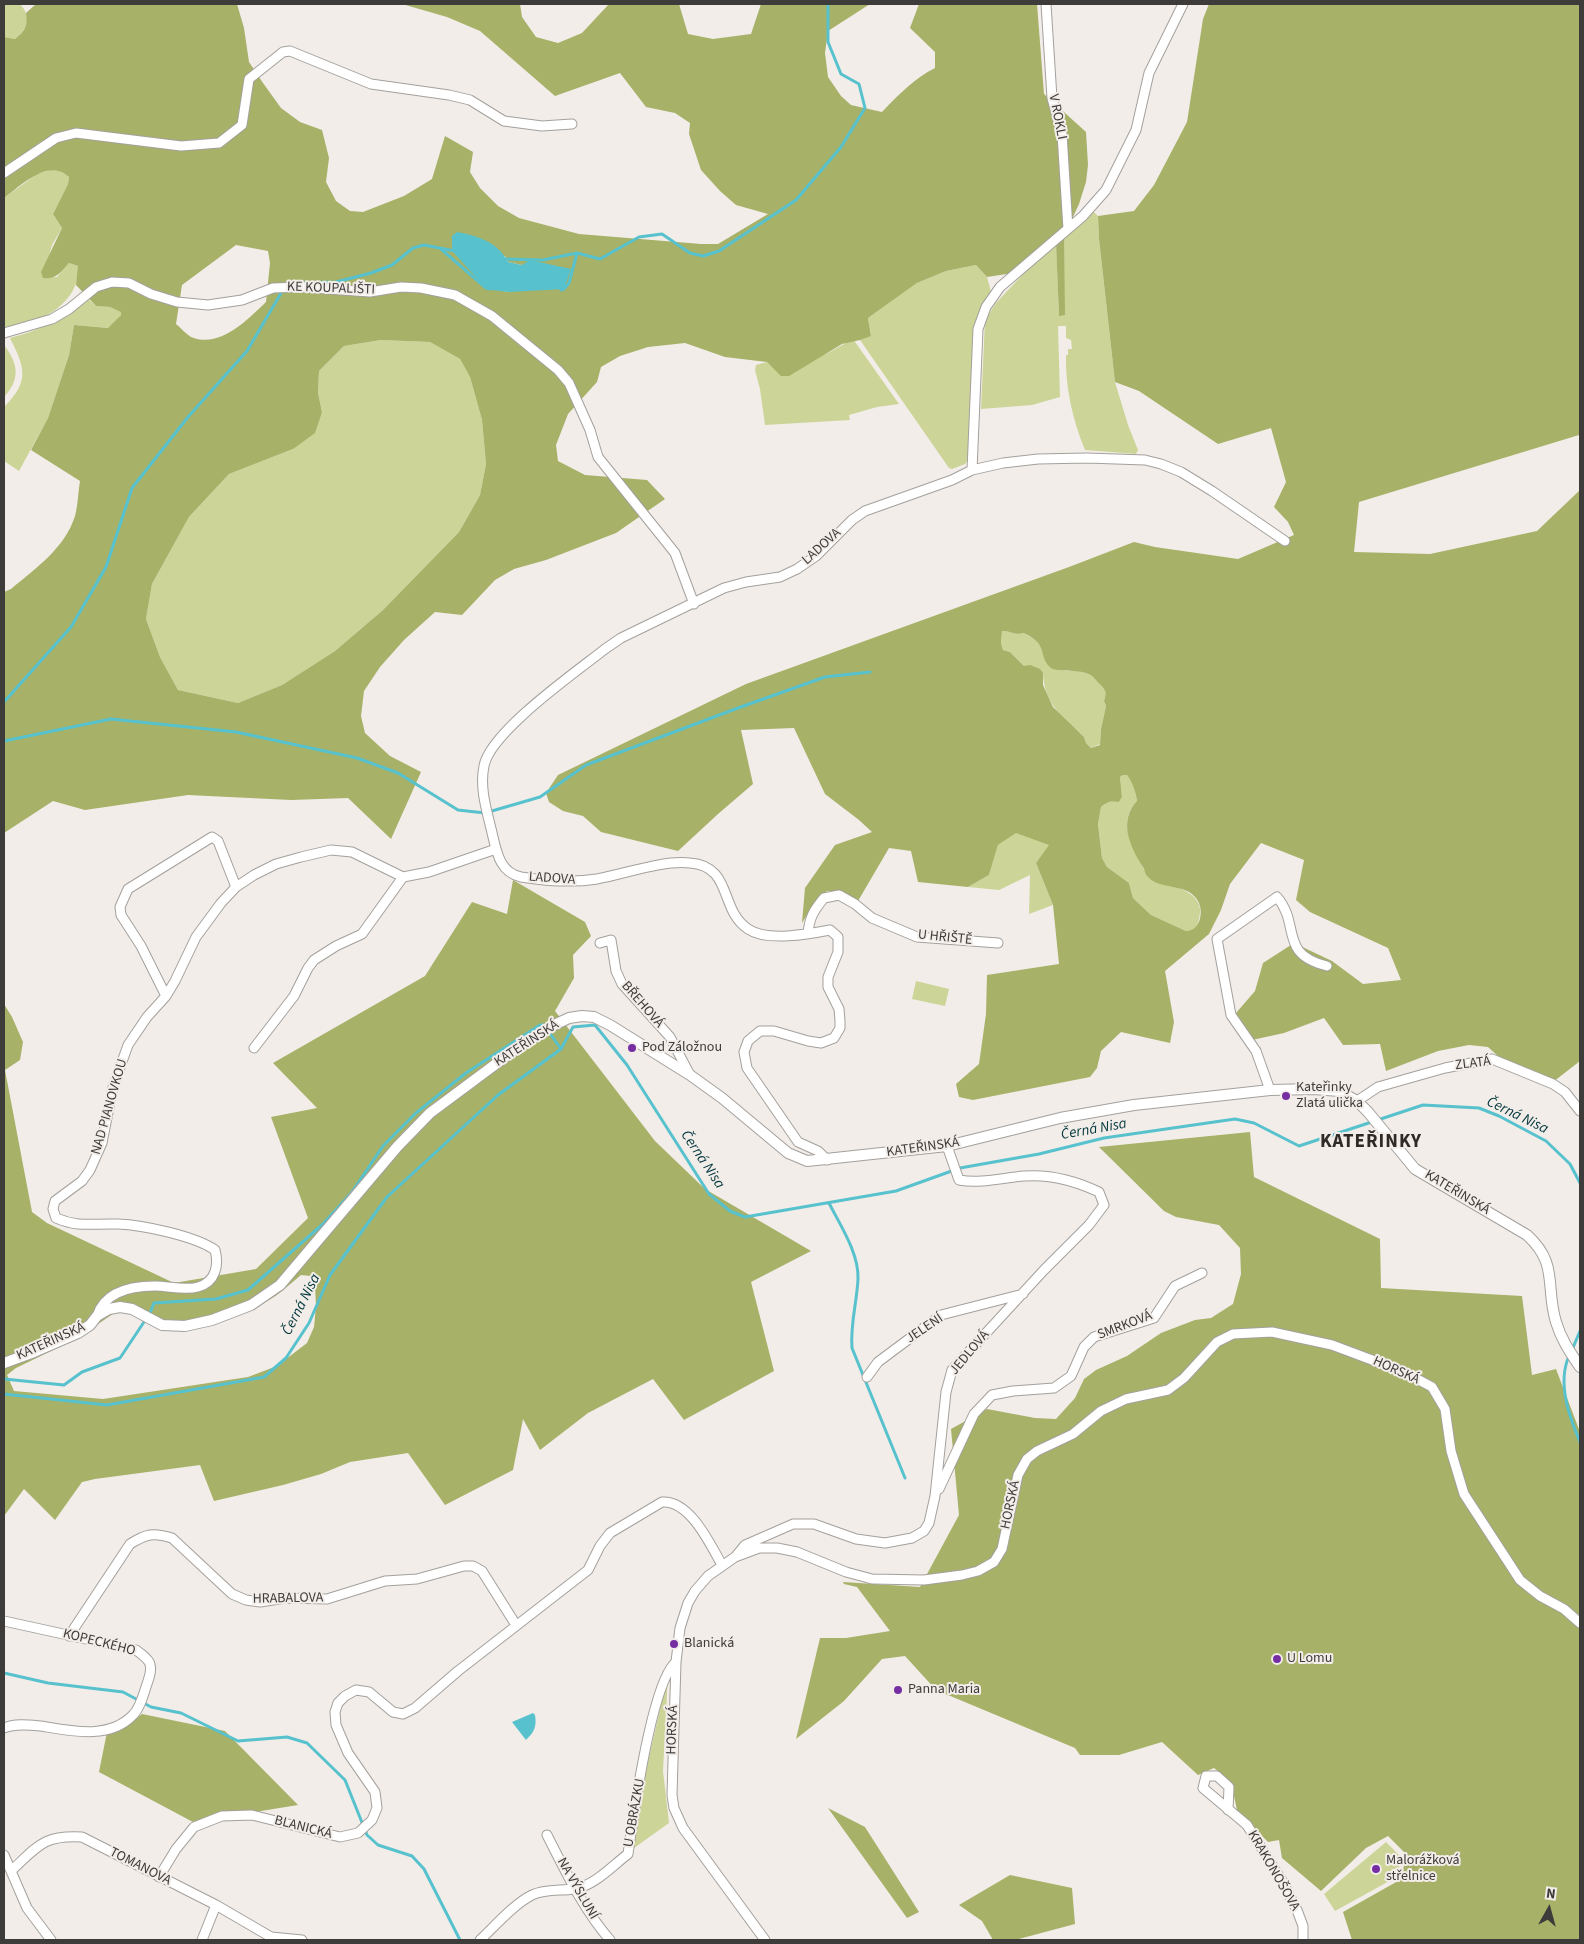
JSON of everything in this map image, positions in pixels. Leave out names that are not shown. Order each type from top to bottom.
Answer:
[{"type":"street","name":"V ROKLI","points":[[1046,4],[1052,98],[1062,134],[1068,230]]},
{"type":"street","points":[[972,470],[978,329],[986,308],[1000,286],[1084,216],[1106,190],[1136,130],[1149,73],[1183,4]]},
{"type":"street","points":[[4,173],[56,138],[76,133],[181,146],[219,143],[242,125],[249,79],[283,52],[290,51],[371,84],[470,100],[504,121],[542,126],[572,124]]},
{"type":"street","name":"KE KOUPALIŠTI","points":[[4,333],[52,319],[69,309],[96,286],[112,282],[129,283],[151,294],[177,302],[208,305],[242,300],[273,288],[370,292],[401,287],[436,290],[455,295],[492,316],[558,370],[569,383],[590,430],[598,457],[675,552],[694,604]]},
{"type":"street","name":"LADOVA","points":[[827,1160],[818,1150],[798,1142],[747,1068],[744,1052],[748,1041],[760,1031],[774,1031],[821,1043],[834,1038],[840,1021],[839,1009],[828,987],[828,977],[838,952],[838,937],[830,930],[808,934],[774,936],[750,930],[738,921],[732,911],[717,875],[711,868],[699,864],[680,863],[650,867],[575,882],[519,877],[509,872],[503,867],[496,849],[482,786],[486,760],[498,740],[513,724],[621,638],[724,588],[780,576],[797,569],[816,556],[852,520],[865,511],[952,480],[972,470],[1003,463],[1038,459],[1145,460],[1181,472],[1285,541]]},
{"type":"street","points":[[166,996],[141,946],[121,915],[120,907],[128,890],[212,837],[218,841],[236,887]]},
{"type":"street","points":[[254,1048],[294,996],[314,960],[336,946],[362,934],[403,877],[429,872],[496,849]]},
{"type":"street","name":"NAD PIANOVKOU","points":[[97,1316],[102,1303],[115,1294],[129,1289],[154,1286],[197,1287],[204,1284],[217,1268],[215,1250],[204,1242],[136,1225],[101,1223],[77,1225],[67,1223],[56,1218],[53,1209],[55,1201],[82,1181],[90,1170],[102,1143],[113,1087],[128,1046],[175,982],[196,937],[220,903],[236,887],[276,864],[332,850],[352,852],[403,877]]},
{"type":"street","name":"U HŘIŠTĚ","points":[[808,934],[809,918],[817,906],[824,898],[839,896],[855,904],[872,918],[917,937],[998,943]]},
{"type":"street","points":[[1270,1090],[1256,1051],[1231,1016],[1217,940],[1277,897],[1284,905],[1294,943],[1299,952],[1307,959],[1327,966]]},
{"type":"street","name":"BŘEHOVÁ","points":[[600,943],[611,940],[616,971],[622,984],[670,1037],[690,1075]]},
{"type":"street","name":"KATEŘINSKÁ","points":[[4,1362],[34,1352],[78,1332],[90,1325],[97,1316],[109,1309],[120,1307],[132,1309],[162,1325],[184,1326],[212,1320],[251,1305],[280,1285],[397,1147],[430,1113],[520,1046],[554,1024],[582,1016],[594,1017],[690,1075],[722,1098],[788,1153],[807,1161],[947,1146],[1060,1118],[1134,1105],[1270,1090],[1314,1089],[1339,1091],[1357,1101],[1368,1112],[1415,1168],[1527,1235],[1537,1245],[1544,1255],[1550,1278],[1555,1321],[1565,1346],[1580,1367]]},
{"type":"street","name":"ZLATÁ","points":[[1357,1101],[1385,1084],[1445,1068],[1492,1059],[1553,1084],[1565,1092],[1580,1111]]},
{"type":"street","name":"JEDLOVÁ","points":[[735,1558],[745,1545],[759,1537],[793,1524],[822,1527],[856,1540],[885,1543],[912,1538],[924,1531],[929,1523],[936,1496],[946,1392],[952,1370],[1089,1225],[1104,1205],[1099,1192],[1071,1182],[1047,1177],[1026,1176],[970,1182],[959,1180],[947,1146]]},
{"type":"street","name":"SMRKOVÁ","points":[[936,1496],[974,1414],[992,1395],[1020,1390],[1054,1388],[1071,1376],[1084,1347],[1094,1337],[1154,1318],[1175,1286],[1202,1273]]},
{"type":"street","name":"JELENÍ","points":[[867,1377],[878,1362],[941,1315],[1023,1294]]},
{"type":"street","name":"HORSKÁ","points":[[765,1940],[683,1828],[674,1808],[672,1773],[676,1662],[680,1628],[688,1604],[705,1580],[722,1565],[759,1548],[777,1548],[808,1556],[860,1577],[924,1580],[962,1575],[978,1570],[998,1556],[1006,1532],[1021,1466],[1032,1454],[1073,1434],[1101,1411],[1126,1400],[1168,1390],[1184,1378],[1217,1342],[1233,1334],[1272,1332],[1332,1345],[1404,1372],[1432,1388],[1445,1409],[1451,1451],[1464,1494],[1520,1580],[1540,1596],[1564,1609],[1580,1623]]},
{"type":"street","name":"BLANICKÁ","points":[[159,1877],[176,1850],[194,1827],[222,1816],[252,1816],[340,1838],[358,1833],[372,1820],[377,1808],[375,1792],[348,1753],[336,1725],[335,1712],[338,1703],[345,1696],[356,1690],[369,1692],[393,1712],[403,1714],[414,1708],[516,1625],[588,1570],[600,1546],[610,1533],[662,1502],[671,1501],[681,1507],[702,1530],[722,1565]]},
{"type":"street","name":"HRABALOVA","points":[[69,1636],[130,1544],[144,1536],[160,1534],[172,1538],[232,1594],[246,1600],[260,1602],[286,1598],[327,1599],[385,1581],[417,1580],[464,1566],[473,1566],[482,1572],[516,1625]]},
{"type":"street","name":"KOPECKÉHO","points":[[4,1621],[136,1650],[148,1658],[152,1670],[141,1701],[133,1715],[116,1726],[87,1733],[29,1725],[4,1728]]},
{"type":"street","name":"U OBRÁZKU","points":[[480,1940],[511,1911],[532,1895],[588,1885],[628,1854],[645,1750],[666,1675],[671,1666],[676,1662]]},
{"type":"street","name":"KRAKONOŠOVA","points":[[1228,1810],[1247,1825],[1282,1881],[1303,1926],[1303,1940]]},
{"type":"street","name":"NA VÝSLUNÍ","points":[[547,1835],[574,1889],[597,1925],[610,1940]]},
{"type":"street","name":"TOMANOVA","points":[[11,1870],[45,1840],[63,1836],[82,1837],[216,1905],[270,1939]]},
{"type":"street","points":[[4,1854],[27,1908],[51,1940]]},
{"type":"street","points":[[202,1940],[216,1905]]},
{"type":"street","points":[[270,1939],[302,1940]]},
{"type":"green space","points":[[4,4],[20,4],[26,14],[27,23],[23,31],[15,39],[4,37]]},
{"type":"green space","points":[[36,4],[237,4],[244,28],[249,62],[281,108],[300,122],[322,130],[329,158],[326,182],[336,201],[350,211],[363,212],[404,196],[432,179],[445,136],[473,152],[470,172],[480,188],[498,206],[519,218],[579,234],[718,244],[768,214],[736,205],[701,170],[689,134],[690,123],[675,113],[646,107],[620,73],[555,96],[480,31],[447,17],[402,4],[520,4],[522,17],[536,37],[558,43],[582,33],[609,4],[679,4],[688,34],[713,39],[751,34],[761,4],[870,4],[828,31],[825,53],[828,77],[841,96],[851,105],[882,112],[913,82],[935,68],[935,52],[910,28],[919,4],[1037,4],[1044,94],[1086,132],[1088,165],[1086,182],[1079,204],[1064,236],[1065,315],[1059,316],[1056,243],[1026,271],[987,277],[976,265],[946,271],[917,283],[868,318],[871,336],[842,344],[789,376],[781,376],[767,362],[725,357],[685,343],[648,347],[620,356],[601,367],[597,382],[568,414],[556,445],[558,461],[585,475],[647,480],[665,499],[616,533],[546,560],[514,569],[495,580],[462,615],[435,612],[404,640],[380,667],[364,691],[361,716],[365,733],[390,756],[421,772],[391,839],[348,798],[291,800],[188,795],[85,810],[53,801],[4,833],[4,592],[11,589],[49,557],[64,538],[75,516],[80,481],[31,450],[48,418],[69,355],[74,325],[108,328],[121,315],[121,312],[110,307],[96,306],[76,285],[78,266],[69,263],[55,277],[43,278],[41,272],[62,228],[53,214],[68,184],[69,177],[53,170],[44,172],[26,181],[4,198],[4,37],[15,39],[21,33],[27,21],[26,13]],"holes":[[[236,245],[268,251],[270,263],[266,302],[242,324],[222,336],[202,340],[191,337],[176,324],[182,285]],[[505,256],[508,262],[522,265],[509,292],[486,288],[473,273]],[[381,340],[430,342],[460,359],[470,377],[482,420],[486,464],[480,495],[459,532],[383,610],[335,651],[282,685],[238,703],[178,690],[160,657],[146,619],[152,584],[189,517],[229,474],[293,449],[315,433],[322,412],[318,393],[319,371],[344,346]]]},
{"type":"green space","points":[[1209,4],[1580,4],[1580,439],[1579,435],[1359,502],[1354,552],[1430,554],[1537,531],[1580,490],[1580,1061],[1553,1082],[1499,1057],[1488,1047],[1469,1045],[1438,1051],[1386,1071],[1380,1044],[1343,1045],[1324,1018],[1284,1033],[1252,1040],[1236,1013],[1255,991],[1263,963],[1294,943],[1332,961],[1363,984],[1401,980],[1388,948],[1310,912],[1296,900],[1304,860],[1261,843],[1230,884],[1221,910],[1209,934],[1165,971],[1174,1022],[1170,1043],[1121,1032],[1101,1051],[1097,1068],[1090,1077],[973,1100],[959,1097],[956,1084],[979,1064],[986,1014],[987,975],[1059,964],[1053,905],[1036,863],[1049,845],[1016,833],[998,845],[989,875],[968,887],[918,882],[911,851],[889,848],[858,901],[841,892],[827,891],[817,899],[802,923],[805,888],[835,845],[872,832],[825,794],[794,728],[741,730],[753,784],[678,851],[601,832],[583,816],[563,811],[549,802],[546,793],[558,775],[746,684],[1134,542],[1155,547],[1238,559],[1294,535],[1288,522],[1274,507],[1286,482],[1271,428],[1218,444],[1139,391],[1115,382],[1098,216],[1134,211],[1154,185],[1187,122],[1203,19]],"holes":[[[1002,631],[1017,634],[1023,633],[1037,641],[1047,664],[1051,668],[1089,674],[1102,686],[1105,692],[1104,701],[1106,706],[1100,745],[1091,748],[1086,743],[1084,737],[1053,707],[1043,685],[1043,673],[1040,669],[1030,665],[1024,666],[1010,652],[1003,650],[1001,643]],[[1127,775],[1131,781],[1137,801],[1128,817],[1127,825],[1130,843],[1146,875],[1153,881],[1185,890],[1196,898],[1201,913],[1198,923],[1191,930],[1186,931],[1151,915],[1133,898],[1129,883],[1107,867],[1102,858],[1098,824],[1101,807],[1110,802],[1119,802],[1122,797],[1120,777]]]},
{"type":"green space","points":[[54,169],[64,172],[69,177],[68,184],[53,214],[62,228],[52,245],[43,278],[57,277],[69,263],[78,266],[77,279],[65,302],[54,310],[30,322],[4,327],[4,198],[37,174]]},
{"type":"green space","points":[[1093,211],[1098,216],[1115,382],[1138,450],[1136,454],[1085,450],[1073,416],[1068,391],[1066,355],[1068,355],[1068,349],[1072,349],[1071,340],[1066,338],[1066,326],[1058,326],[1060,397],[1032,405],[981,409],[985,320],[996,303],[1056,242],[1059,315],[1064,236]]},
{"type":"green space","points":[[976,265],[987,277],[991,292],[979,311],[974,329],[969,459],[965,464],[952,469],[949,468],[860,340],[871,335],[868,318],[917,283],[946,271]]},
{"type":"green space","points":[[86,297],[96,306],[110,307],[121,311],[121,315],[109,328],[74,325],[69,355],[48,418],[19,471],[4,461],[4,407],[18,389],[22,374],[22,366],[10,338],[51,323]]},
{"type":"green space","points":[[853,339],[899,404],[877,407],[849,415],[850,420],[765,425],[760,389],[755,370],[756,365],[767,362],[771,366],[826,354]]},
{"type":"green space","points":[[381,340],[430,342],[460,359],[470,377],[482,420],[486,464],[480,495],[459,532],[383,610],[335,651],[282,685],[238,703],[178,690],[160,657],[146,619],[152,584],[189,517],[229,474],[293,449],[322,412],[318,393],[319,371],[344,346]]},
{"type":"green space","points":[[4,345],[12,358],[16,371],[13,384],[4,397]]},
{"type":"green space","points":[[1002,631],[1017,634],[1023,633],[1036,640],[1064,671],[1079,671],[1091,674],[1105,688],[1106,695],[1104,701],[1106,706],[1100,744],[1091,748],[1086,743],[1084,737],[1056,709],[1047,693],[1043,673],[1024,666],[1010,652],[1003,650],[1001,643]]},
{"type":"green space","points":[[1127,775],[1131,781],[1137,801],[1130,810],[1127,819],[1127,829],[1134,849],[1148,877],[1184,890],[1198,901],[1200,909],[1199,919],[1192,930],[1186,931],[1151,915],[1133,898],[1129,883],[1107,867],[1102,858],[1098,824],[1101,807],[1108,801],[1119,802],[1122,797],[1120,777]]},
{"type":"green space","points":[[1017,832],[1050,845],[1036,863],[1053,905],[1029,914],[1030,875],[999,890],[968,887],[989,875],[998,845]]},
{"type":"green space","points":[[513,880],[585,922],[591,936],[573,955],[574,978],[555,1011],[655,1141],[705,1189],[811,1251],[751,1282],[774,1371],[684,1420],[653,1379],[588,1413],[540,1450],[523,1419],[513,1470],[445,1505],[408,1453],[350,1462],[321,1474],[283,1485],[214,1501],[200,1465],[95,1479],[82,1482],[55,1520],[24,1489],[4,1516],[4,1004],[23,1042],[20,1060],[5,1070],[32,1212],[47,1223],[174,1283],[256,1269],[308,1218],[271,1117],[317,1108],[273,1063],[425,976],[472,902],[507,914]],"holes":[[[301,1275],[311,1276],[315,1286],[316,1306],[314,1327],[307,1343],[277,1366],[248,1377],[103,1399],[14,1391],[7,1375],[16,1368],[78,1338],[117,1311],[140,1310],[162,1331],[204,1327],[241,1314],[271,1299]]]},
{"type":"green space","points":[[916,981],[949,989],[945,1006],[912,999]]},
{"type":"green space","points":[[1250,1132],[1254,1177],[1380,1239],[1381,1288],[1522,1296],[1532,1375],[1556,1369],[1580,1432],[1580,1940],[1352,1940],[1343,1912],[1398,1881],[1408,1856],[1388,1836],[1366,1848],[1321,1891],[1282,1858],[1279,1840],[1268,1842],[1237,1810],[1231,1782],[1214,1768],[1198,1775],[1162,1742],[1119,1755],[1080,1755],[1075,1748],[936,1690],[905,1656],[882,1659],[844,1701],[796,1739],[820,1638],[846,1638],[890,1631],[857,1587],[844,1584],[843,1582],[920,1587],[959,1515],[951,1429],[987,1409],[1035,1418],[1056,1419],[1075,1398],[1084,1379],[1096,1370],[1127,1356],[1161,1333],[1195,1320],[1211,1318],[1233,1304],[1241,1274],[1240,1248],[1219,1225],[1176,1217],[1164,1211],[1099,1147]]},
{"type":"green space","points":[[668,1674],[663,1771],[669,1823],[634,1848],[632,1832]]},
{"type":"green space","points":[[142,1714],[225,1731],[298,1805],[193,1822],[99,1772],[107,1732],[126,1727]]},
{"type":"green space","points":[[828,1808],[865,1827],[919,1912],[907,1918]]},
{"type":"green space","name":"Malorážková střelnice","points":[[1386,1842],[1403,1859],[1393,1879],[1335,1911],[1324,1894]]},
{"type":"green space","points":[[1010,1875],[1072,1888],[1075,1924],[1015,1940],[993,1940],[982,1921],[959,1905]]},
{"type":"water","points":[[457,232],[487,241],[499,249],[508,262],[522,265],[530,260],[571,269],[564,289],[509,292],[486,288],[452,251],[452,236]]},
{"type":"water","points":[[533,1713],[536,1723],[533,1732],[526,1740],[512,1722]]},
{"type":"waterway","points":[[503,259],[543,260],[577,253],[600,259],[639,237],[662,234],[690,253],[703,256],[719,251],[796,200],[841,147],[865,108],[859,84],[841,74],[828,42],[828,4]]},
{"type":"waterway","points":[[4,702],[71,627],[106,567],[132,488],[188,417],[247,351],[287,283],[336,282],[371,273],[392,265],[413,248],[424,245],[455,251]]},
{"type":"waterway","points":[[441,249],[486,288],[490,289]]},
{"type":"waterway","points":[[561,290],[569,283],[577,253]]},
{"type":"waterway","points":[[4,741],[111,719],[236,732],[357,758],[398,773],[458,810],[485,813],[540,797],[586,765],[738,708],[825,677],[870,672]]},
{"type":"waterway","points":[[4,1379],[64,1385],[82,1372],[120,1358],[150,1313],[154,1303],[216,1299],[248,1290],[323,1224],[352,1192],[383,1146],[416,1113],[466,1073],[540,1025],[544,1025],[561,1049]]},
{"type":"waterway","name":"Černá Nisa","points":[[4,1394],[107,1405],[264,1377],[286,1358],[309,1323],[330,1275],[387,1197],[498,1095],[561,1049],[573,1027],[595,1025],[627,1065],[709,1194],[730,1211],[745,1217],[896,1191],[960,1168],[1039,1154],[1104,1138],[1235,1119],[1254,1123],[1299,1146],[1423,1105],[1479,1108],[1499,1116],[1546,1141],[1570,1164],[1580,1183]]},
{"type":"waterway","points":[[829,1203],[852,1249],[857,1269],[858,1279],[852,1330],[852,1348],[905,1478]]},
{"type":"waterway","name":"Černá Nisa","points":[[1572,1350],[1580,1331]]},
{"type":"waterway","name":"Černá Nisa","points":[[1569,1356],[1564,1377],[1564,1388],[1572,1421],[1580,1442]]},
{"type":"waterway","points":[[4,1673],[48,1683],[123,1692],[151,1707],[181,1713],[238,1741],[287,1737],[307,1743],[345,1780],[367,1835],[378,1845],[412,1856],[424,1869],[460,1940]]},
{"type":"place","name":"Pod Záložnou","points":[[632,1048]]},
{"type":"place","name":"Kateřinky Zlatá ulička","points":[[1286,1096]]},
{"type":"place","name":"Blanická","points":[[674,1644]]},
{"type":"place","name":"U Lomu","points":[[1277,1659]]},
{"type":"place","name":"Panna Maria","points":[[898,1690]]},
{"type":"place","name":"Malorážková střelnice","points":[[1376,1869]]},
{"type":"district","name":"KATEŘINKY","points":[[1371,1143]]}]
